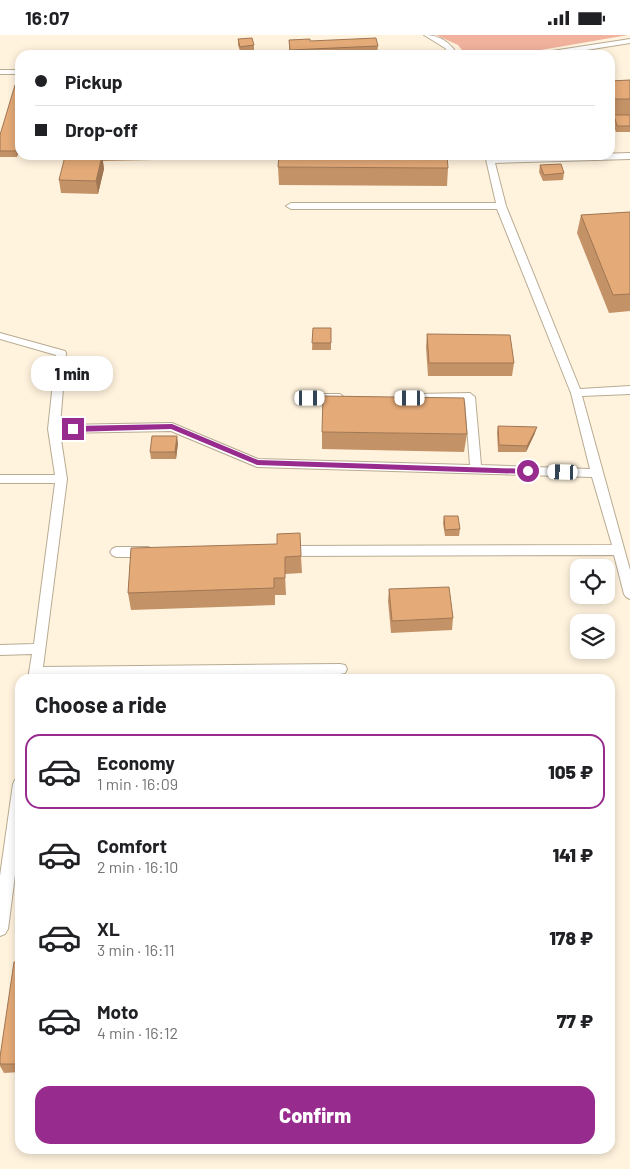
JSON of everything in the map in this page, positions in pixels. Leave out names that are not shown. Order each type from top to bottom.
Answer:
[{"type":"lane","points":[[428,35],[448,46],[451,50]]},
{"type":"lane","points":[[572,50],[630,41]]},
{"type":"lane","points":[[0,73],[15,72]]},
{"type":"lane","points":[[615,156],[630,156]]},
{"type":"lane","points":[[491,160],[501,206],[576,393],[630,594]]},
{"type":"lane","points":[[291,206],[501,206]]},
{"type":"lane","points":[[0,336],[61,353],[54,429],[61,479],[46,606],[35,674]]},
{"type":"lane","points":[[576,393],[630,390]]},
{"type":"lane","points":[[400,398],[470,397],[476,469]]},
{"type":"lane","points":[[310,398],[350,398]]},
{"type":"lane","points":[[54,429],[172,427],[257,463],[597,473]]},
{"type":"lane","points":[[0,479],[61,479]]},
{"type":"lane","points":[[274,551],[619,550],[630,559]]},
{"type":"lane","points":[[116,552],[165,551]]},
{"type":"lane","points":[[0,650],[39,649]]},
{"type":"lane","points":[[122,674],[340,669]]},
{"type":"lane","points":[[0,929],[15,820]]},
{"type":"shaded area","points":[[436,35],[628,35],[541,50],[462,50],[458,45]]},
{"type":"building","points":[[252,38],[254,45],[240,47],[238,39]]},
{"type":"building","points":[[376,38],[378,46],[290,50],[289,40],[310,39],[310,41]]},
{"type":"building","points":[[630,80],[630,99],[615,99],[615,81]]},
{"type":"building","points":[[15,85],[15,151],[0,151],[0,135]]},
{"type":"building","points":[[615,115],[630,115],[630,126],[617,126]]},
{"type":"building","points":[[64,160],[101,160],[96,181],[59,180]]},
{"type":"building","points":[[279,160],[447,160],[448,168],[278,167]]},
{"type":"building","points":[[561,164],[564,173],[544,175],[540,165]]},
{"type":"building","points":[[630,212],[630,294],[613,295],[581,215]]},
{"type":"building","points":[[313,328],[331,328],[331,343],[312,343]]},
{"type":"building","points":[[427,334],[510,335],[514,363],[429,363]]},
{"type":"building","points":[[323,396],[464,398],[467,434],[322,432]]},
{"type":"building","points":[[498,426],[537,427],[527,446],[499,445]]},
{"type":"building","points":[[152,436],[177,436],[175,452],[150,452]]},
{"type":"building","points":[[444,516],[458,516],[460,529],[445,530]]},
{"type":"building","points":[[300,533],[301,556],[285,557],[285,578],[274,578],[274,588],[128,593],[131,548],[277,544],[277,534]]},
{"type":"building","points":[[449,587],[453,618],[392,621],[389,589]]},
{"type":"building","points":[[14,962],[15,1064],[0,1064],[0,1057]]},
{"type":"route","points":[[73,429],[172,427],[257,463],[528,471]]}]
